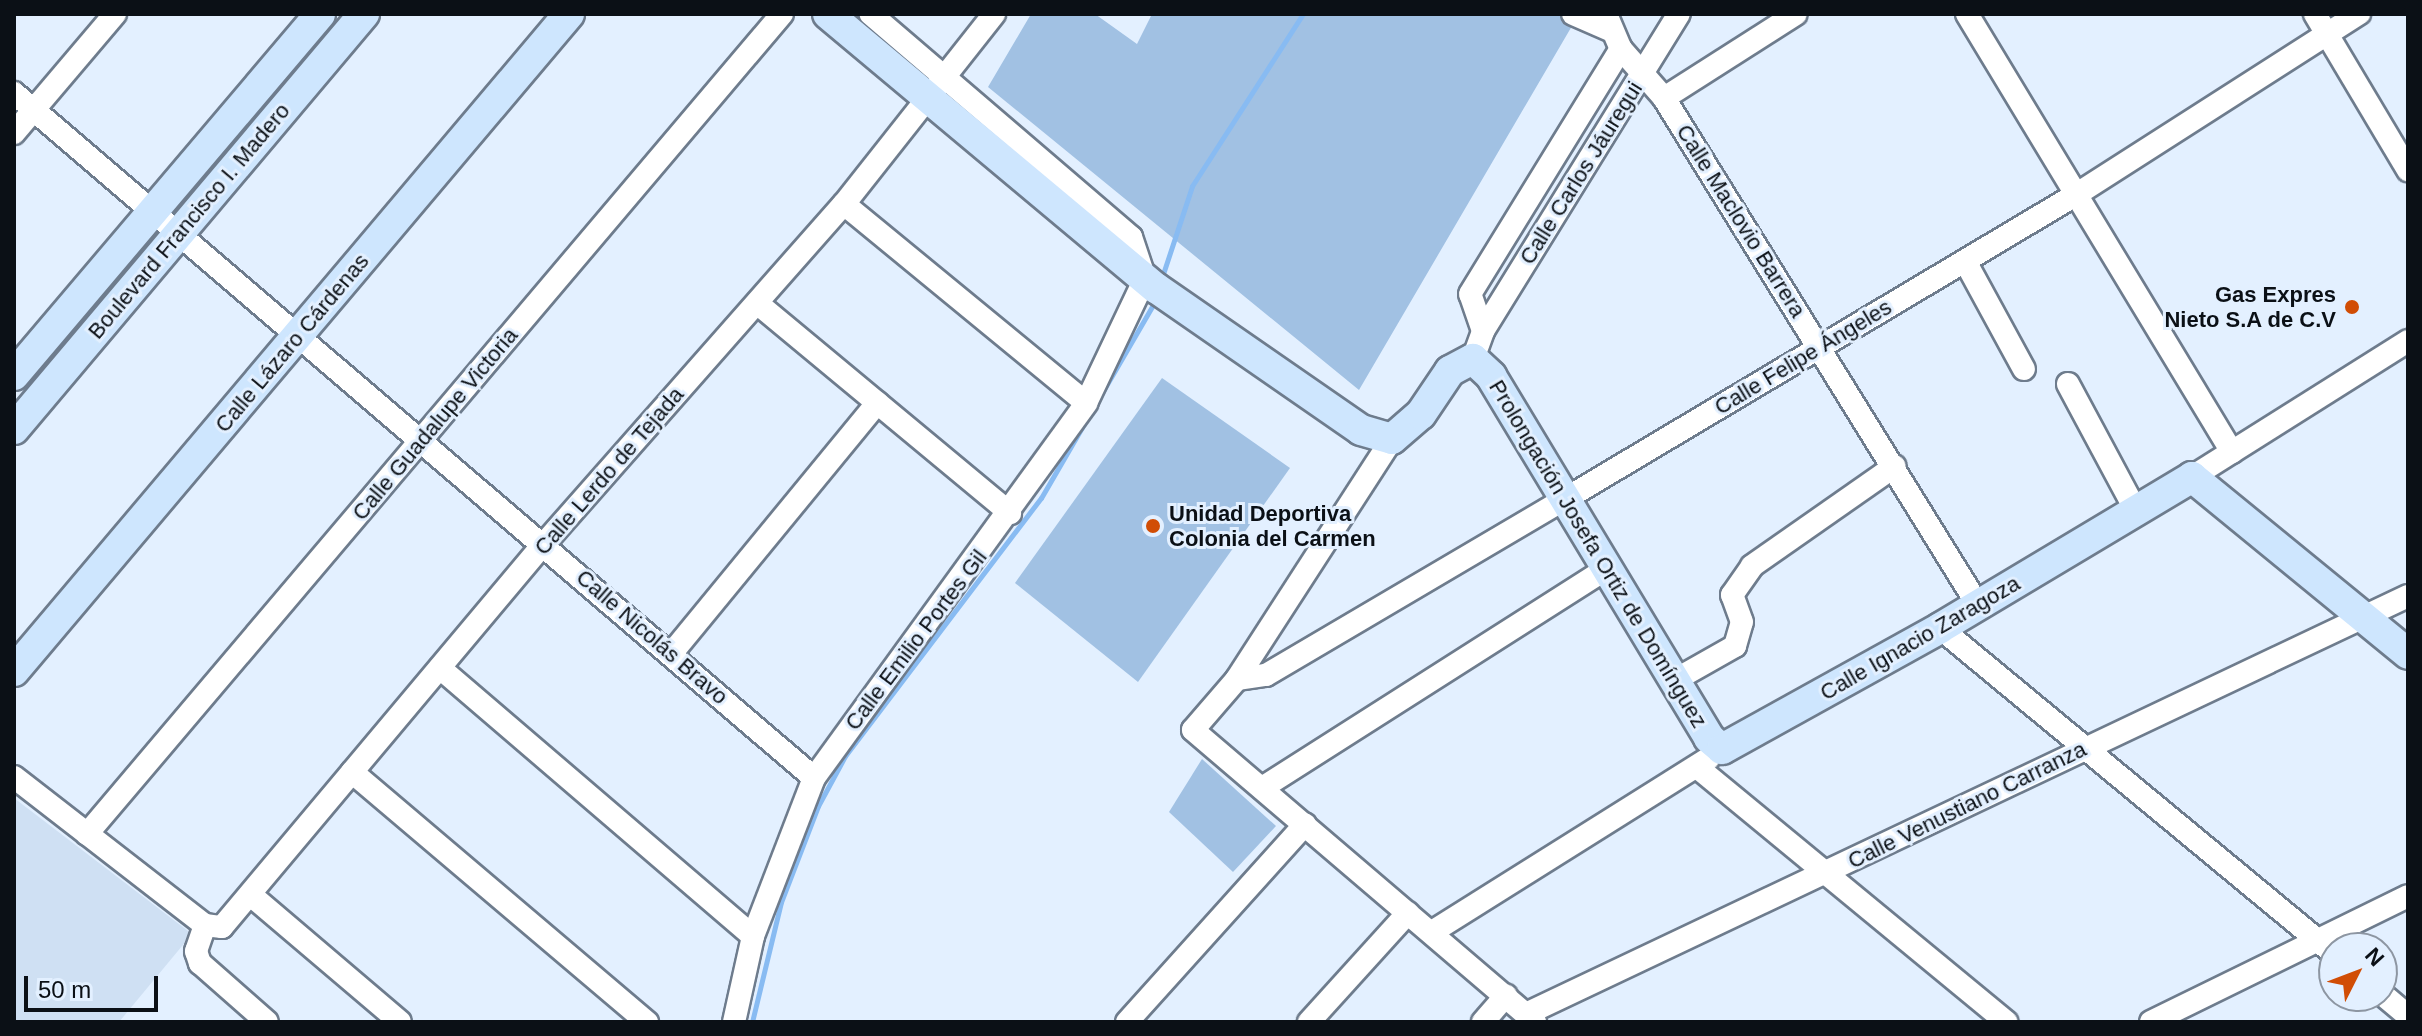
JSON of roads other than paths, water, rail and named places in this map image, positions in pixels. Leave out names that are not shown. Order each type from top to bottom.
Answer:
[{"type":"street","points":[[14,133],[115,14]]},
{"type":"street","name":"Boulevard Francisco I. Madero","points":[[14,375],[320,14]]},
{"type":"street","name":"Boulevard Francisco I. Madero","points":[[14,429],[364,14]]},
{"type":"street","name":"Calle Lázaro Cárdenas","points":[[14,671],[569,14]]},
{"type":"street","name":"Calle Guadalupe Victoria","points":[[87,834],[782,14]]},
{"type":"street","points":[[828,14],[935,87]]},
{"type":"street","points":[[871,14],[935,87],[1150,284],[1361,430],[1392,439]]},
{"type":"street","name":"Calle Lerdo de Tejada","points":[[214,926],[252,896],[543,545],[844,204],[994,14]]},
{"type":"street","points":[[1573,14],[1612,31]]},
{"type":"street","name":"Calle Carlos Jáuregui","points":[[1262,788],[1193,730],[1237,679],[1392,439],[1421,414],[1450,371],[1478,345],[1679,14]]},
{"type":"street","points":[[1664,98],[1796,14]]},
{"type":"street","points":[[1967,14],[2232,452]]},
{"type":"street","name":"Calle Felipe Ángeles","points":[[1237,679],[1266,675],[1567,498],[2077,194],[2321,24],[2359,14]]},
{"type":"street","points":[[2321,24],[2408,170]]},
{"type":"street","name":"Calle Maclovio Barrera","points":[[1612,31],[1664,98],[1895,466],[1978,605]]},
{"type":"street","name":"Calle Carlos Jáuregui","points":[[1478,345],[1470,294],[1612,31]]},
{"type":"street","name":"Calle Nicolás Bravo","points":[[14,93],[814,778]]},
{"type":"street","points":[[844,204],[1086,403]]},
{"type":"street","points":[[1965,261],[2024,369]]},
{"type":"street","name":"Calle Emilio Portes Gil","points":[[734,1022],[753,936],[814,778],[1010,513],[1086,403],[1150,284]]},
{"type":"street","points":[[757,303],[1010,513]]},
{"type":"street","name":"Calle Ignacio Zaragoza","points":[[1432,932],[1722,749],[1940,628],[2192,477],[2408,341]]},
{"type":"street","name":"Prolongación Josefa Ortiz de Domínguez","points":[[1478,345],[1491,376],[1609,567],[1709,738],[1722,749]]},
{"type":"street","points":[[2068,384],[2136,511]]},
{"type":"street","points":[[671,654],[877,403]]},
{"type":"street","points":[[1675,680],[1735,646],[1742,622],[1732,595],[1752,566],[1895,466]]},
{"type":"street","points":[[2192,477],[2408,654]]},
{"type":"street","points":[[1530,1018],[1262,788],[1609,567]]},
{"type":"street","name":"Calle Venustiano Carranza","points":[[1530,1018],[2086,748],[2408,596]]},
{"type":"street","points":[[1940,628],[2316,939]]},
{"type":"street","points":[[440,668],[753,936]]},
{"type":"street","points":[[1697,767],[1823,875],[2006,1022]]},
{"type":"street","points":[[352,772],[647,1022]]},
{"type":"street","points":[[14,777],[214,926],[196,951],[200,963],[267,1022]]},
{"type":"street","points":[[1127,1022],[1305,824]]},
{"type":"street","points":[[252,896],[400,1022]]},
{"type":"street","points":[[2151,1022],[2408,896]]},
{"type":"street","points":[[1309,1022],[1408,913]]},
{"type":"street","points":[[1483,1022],[1506,996]]},
{"type":"waterway","points":[[1161,280],[1192,186],[1303,14]]},
{"type":"waterway","points":[[752,1022],[781,902],[818,806],[845,756],[1041,498],[1155,301]]},
{"type":"place","name":"Gas Expres Nieto S.A de C.V","points":[[2352,307]]},
{"type":"place","name":"Unidad Deportiva Colonia del Carmen","points":[[1153,526]]}]
